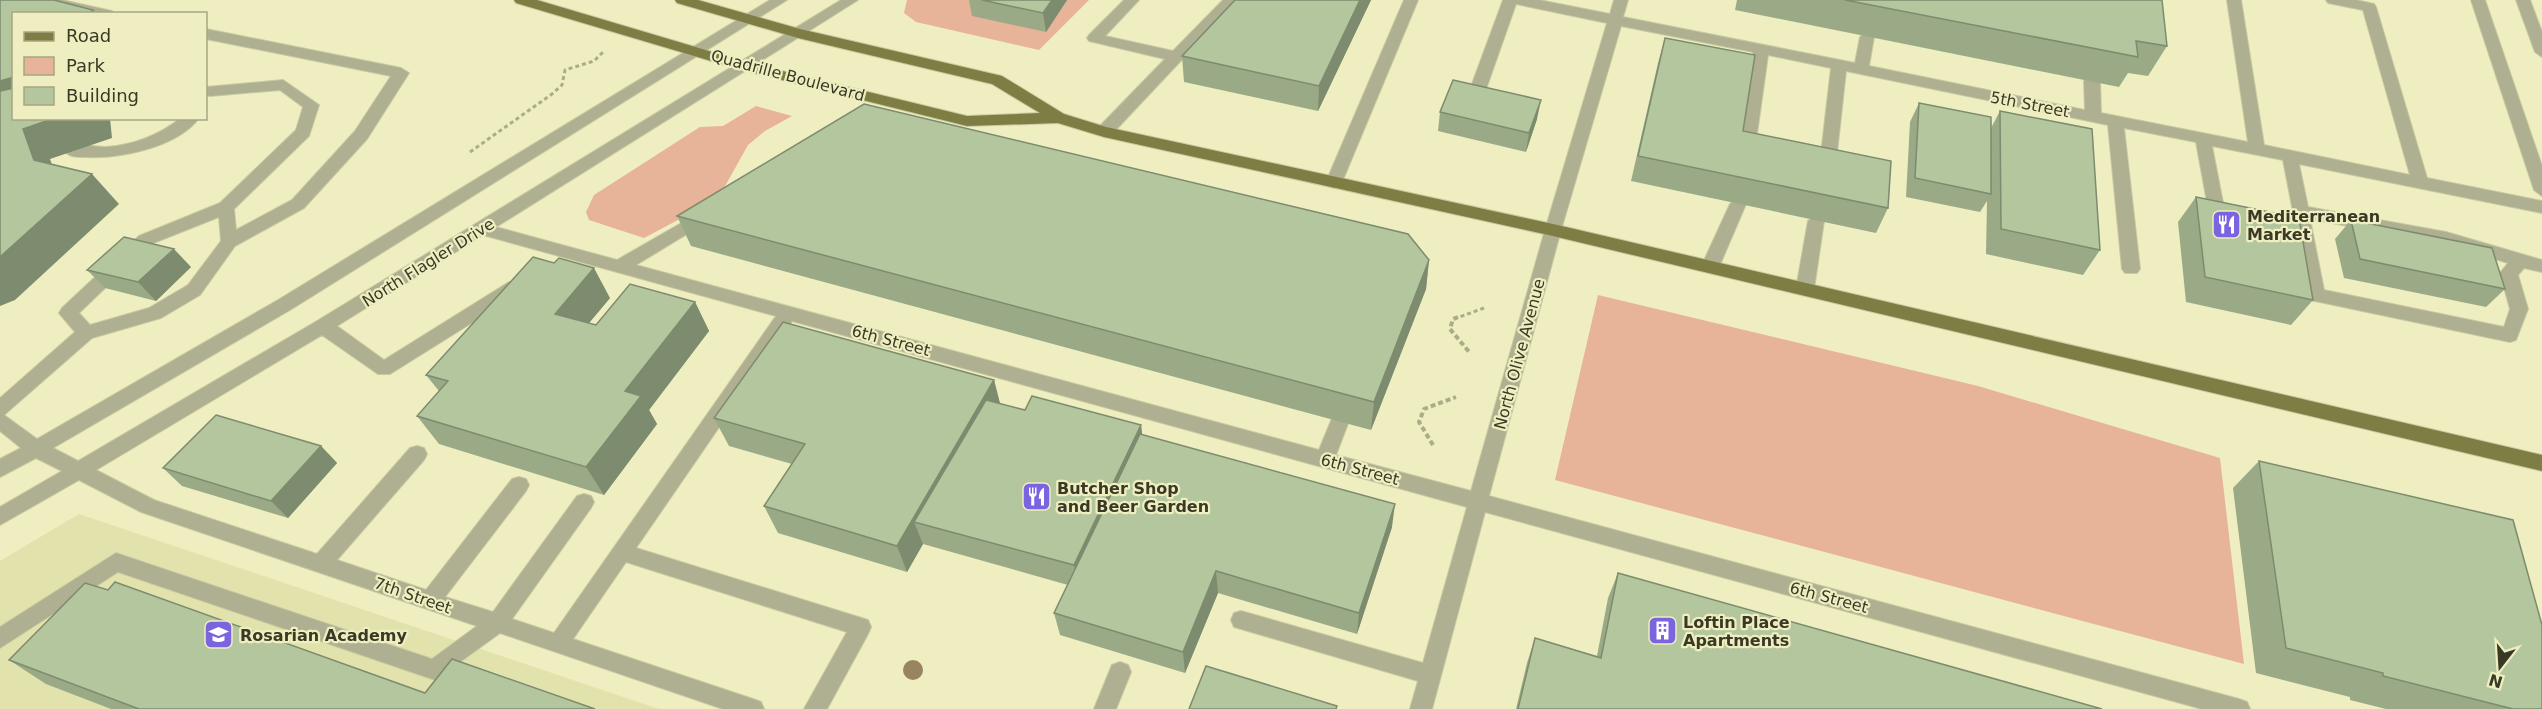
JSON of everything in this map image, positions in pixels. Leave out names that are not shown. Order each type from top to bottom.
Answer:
[{"type":"main road","name":"Quadrille Boulevard","points":[[521,0],[743,66],[968,121],[1059,118]]},
{"type":"main road","points":[[682,0],[798,33],[997,80],[1059,118],[1104,132],[1553,230],[2542,463]]},
{"type":"street","points":[[41,0],[98,12]]},
{"type":"street","points":[[0,469],[284,305],[780,0]]},
{"type":"street","name":"North Flagler Drive","points":[[0,517],[323,326],[851,0]]},
{"type":"street","points":[[1132,0],[1094,38],[1176,57]]},
{"type":"street","points":[[1104,132],[1231,0]]},
{"type":"street","points":[[1334,182],[1411,0]]},
{"type":"street","points":[[1477,92],[1510,0]]},
{"type":"street","name":"5th Street","points":[[1517,0],[2542,207]]},
{"type":"street","name":"North Olive Avenue","points":[[1421,709],[1553,230],[1621,0]]},
{"type":"street","points":[[2234,0],[2257,149]]},
{"type":"street","points":[[2333,0],[2369,6],[2420,182]]},
{"type":"street","points":[[2478,0],[2542,189]]},
{"type":"street","points":[[2523,0],[2542,52]]},
{"type":"street","points":[[0,409],[86,333],[155,313],[194,290],[229,242],[298,204],[361,135],[401,73],[207,34]]},
{"type":"street","points":[[1861,70],[1867,37]]},
{"type":"street","points":[[1746,159],[1761,50]]},
{"type":"street","points":[[1827,176],[1839,66]]},
{"type":"street","points":[[2092,81],[2093,117]]},
{"type":"street","points":[[86,333],[68,313],[145,240],[226,207],[303,132],[311,105],[283,85],[207,91]]},
{"type":"street","points":[[73,151],[105,153],[131,149],[174,132],[189,120]]},
{"type":"street","points":[[2115,121],[2130,270]]},
{"type":"street","points":[[2203,138],[2217,213]]},
{"type":"street","points":[[2290,156],[2316,295],[2510,335],[2519,309],[2509,273],[2521,261]]},
{"type":"street","points":[[1710,267],[1738,204]]},
{"type":"street","points":[[226,207],[229,242]]},
{"type":"street","points":[[620,267],[714,210]]},
{"type":"street","points":[[2300,211],[2446,238],[2542,266]]},
{"type":"street","points":[[1805,289],[1816,221]]},
{"type":"street","name":"6th Street","points":[[481,230],[560,259],[620,267],[789,312],[2239,709]]},
{"type":"street","points":[[323,326],[384,369],[527,280]]},
{"type":"street","points":[[558,644],[789,312]]},
{"type":"street","name":"7th Street","points":[[0,421],[35,448],[77,472],[148,506],[753,709]]},
{"type":"street","points":[[1325,459],[1341,422]]},
{"type":"street","points":[[321,564],[417,454]]},
{"type":"street","points":[[430,601],[519,485]]},
{"type":"street","points":[[0,639],[116,562],[435,670],[497,623],[584,502]]},
{"type":"street","points":[[622,552],[861,627],[815,709]]},
{"type":"street","points":[[1241,620],[1431,675]]},
{"type":"street","points":[[1105,709],[1120,672]]},
{"type":"path","points":[[465,156],[562,86],[565,70],[594,61]]},
{"type":"path","points":[[1470,352],[1450,329],[1454,319],[1484,308]]},
{"type":"path","points":[[1433,445],[1419,422],[1424,409],[1456,397]]},
{"type":"shaded area","name":"Rosarian Academy","points":[[79,514],[659,709],[0,709],[0,561]]},
{"type":"green space","points":[[907,0],[1089,0],[1039,50],[916,22],[904,13]]},
{"type":"green space","points":[[756,106],[792,116],[765,131],[748,145],[724,188],[708,204],[644,238],[589,220],[586,212],[594,195],[700,127],[723,126]]},
{"type":"green space","points":[[1598,295],[1978,386],[2220,458],[2244,664],[1555,480]]},
{"type":"building","points":[[0,0],[54,0],[93,10],[90,12],[12,12],[12,78],[0,81]]},
{"type":"building","points":[[982,0],[1052,0],[1043,13]]},
{"type":"building","points":[[1235,0],[1360,0],[1319,86],[1182,56]]},
{"type":"building","points":[[1845,0],[2162,0],[2167,46],[2136,41],[2138,57]]},
{"type":"building","points":[[1665,38],[1755,55],[1743,131],[1891,161],[1888,208],[1638,156]]},
{"type":"building","points":[[1453,80],[1541,100],[1529,133],[1440,112]]},
{"type":"building","points":[[12,88],[12,120],[49,120],[23,129],[34,160],[92,174],[0,257],[0,91]]},
{"type":"building","points":[[1919,103],[1991,117],[1991,194],[1915,178]]},
{"type":"building","points":[[864,104],[1408,234],[1429,260],[1374,402],[677,216]]},
{"type":"building","points":[[2000,111],[2092,129],[2100,250],[2001,229]]},
{"type":"building","points":[[2196,197],[2299,218],[2313,300],[2205,277]]},
{"type":"building","points":[[2351,220],[2492,248],[2505,289],[2360,259]]},
{"type":"building","points":[[124,237],[174,249],[138,282],[87,270]]},
{"type":"building","points":[[533,257],[554,263],[559,258],[594,268],[555,314],[596,325],[630,284],[695,302],[625,391],[641,396],[586,467],[417,416],[448,381],[426,375]]},
{"type":"building","points":[[783,322],[994,380],[897,546],[764,506],[805,444],[714,418]]},
{"type":"building","name":"Butcher Shop and Beer Garden","points":[[1032,396],[1141,425],[1074,565],[914,522],[986,400],[1025,410]]},
{"type":"building","points":[[216,415],[321,446],[271,501],[163,468]]},
{"type":"building","points":[[1140,434],[1395,504],[1359,613],[1216,571],[1183,652],[1054,613]]},
{"type":"building","points":[[2259,461],[2513,520],[2542,625],[2542,709],[2513,709],[2383,676],[2383,673],[2286,648]]},
{"type":"building","name":"Loftin Place Apartments","points":[[1618,573],[2102,709],[1518,709],[1535,638],[1601,658]]},
{"type":"building","points":[[115,582],[425,693],[452,659],[595,709],[139,709],[9,660],[85,583],[108,590]]},
{"type":"building","points":[[1206,666],[1337,706],[1336,709],[1189,709]]},
{"type":"place","name":"Mediterranean Market","points":[[2226,225]]},
{"type":"place","name":"Butcher Shop and Beer Garden","points":[[1036,497]]},
{"type":"place","name":"Loftin Place Apartments","points":[[1662,631]]},
{"type":"place","name":"Rosarian Academy","points":[[219,635]]}]
